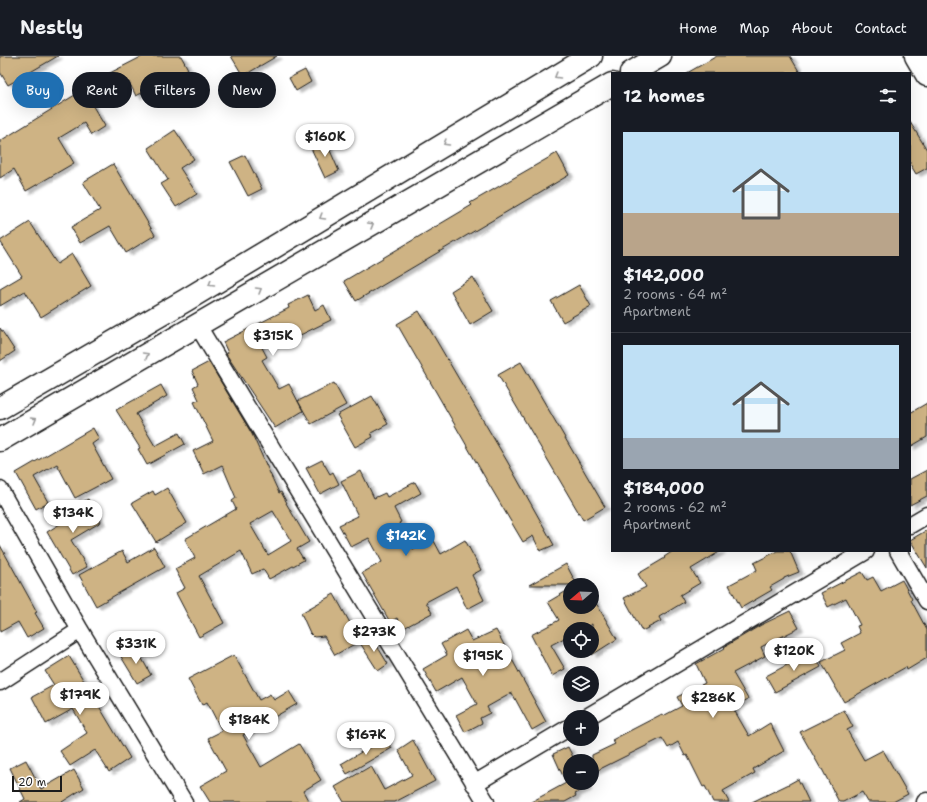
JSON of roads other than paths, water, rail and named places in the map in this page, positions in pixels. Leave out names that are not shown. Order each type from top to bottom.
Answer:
[{"type":"main road","points":[[0,408],[186,300],[591,56]]},
{"type":"main road","points":[[633,72],[660,56]]},
{"type":"main road","points":[[916,56],[927,75]]},
{"type":"main road","points":[[0,440],[611,85]]},
{"type":"street","points":[[198,326],[486,802]]},
{"type":"street","points":[[0,490],[80,630],[184,802]]},
{"type":"street","points":[[911,524],[927,515]]},
{"type":"street","points":[[599,710],[864,552]]},
{"type":"street","points":[[899,552],[927,601]]},
{"type":"street","points":[[0,682],[80,630]]},
{"type":"street","points":[[474,784],[563,731]]}]
